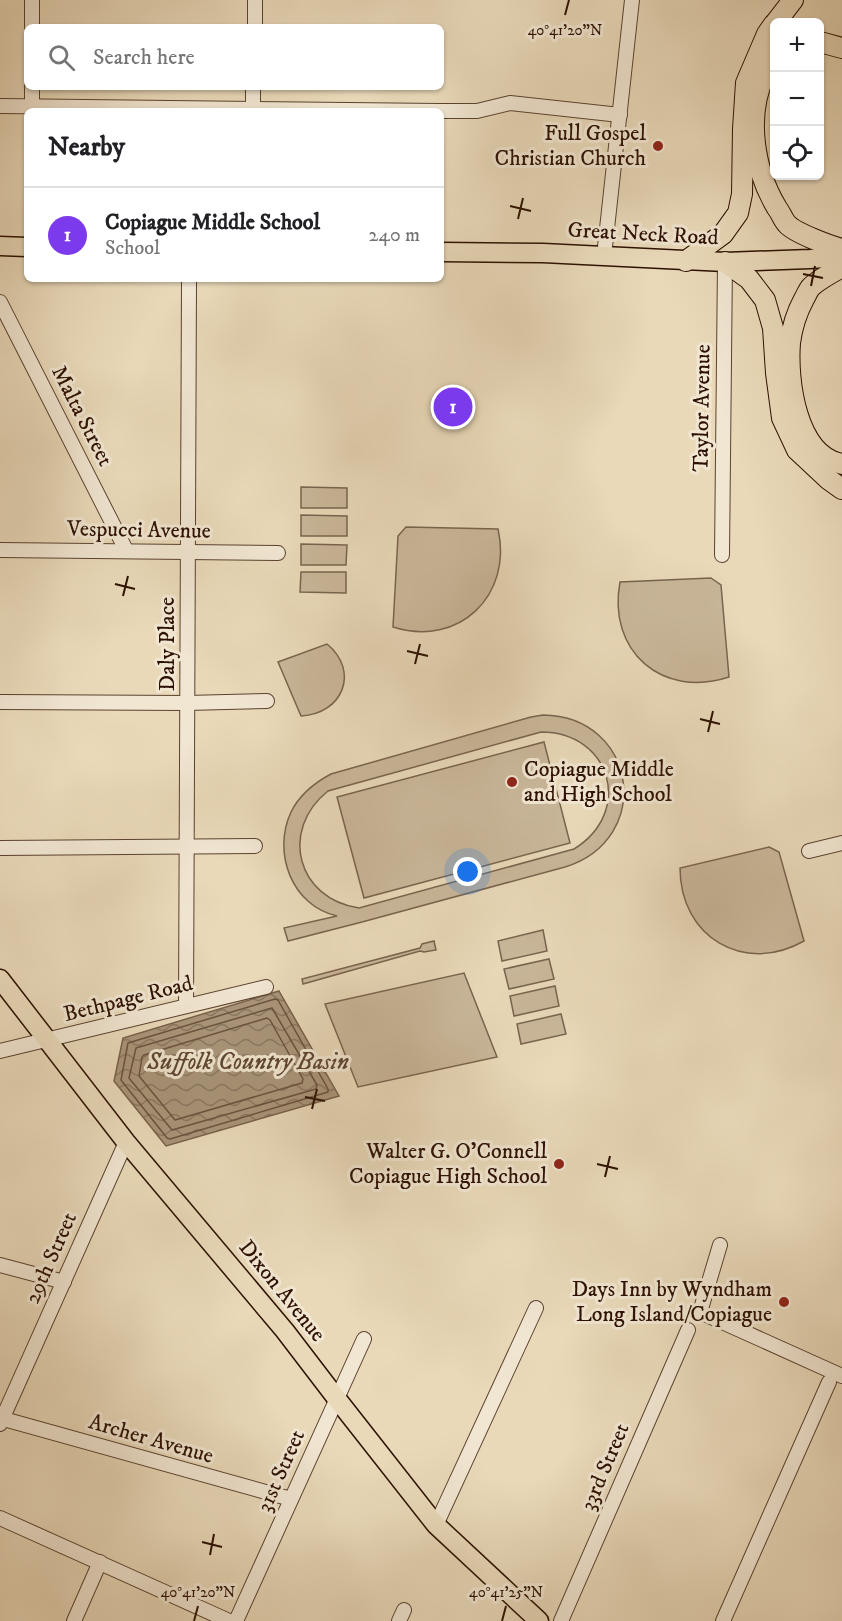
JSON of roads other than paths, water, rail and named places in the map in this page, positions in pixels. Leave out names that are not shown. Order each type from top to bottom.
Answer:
[{"type":"highway","points":[[779,18],[793,0]]},
{"type":"highway","points":[[686,261],[723,234],[738,213],[742,194],[746,84],[770,30]]},
{"type":"highway","points":[[824,43],[842,48]]},
{"type":"highway","points":[[770,63],[760,84],[754,114],[755,150],[768,193],[788,226],[824,244],[842,249]]},
{"type":"highway","points":[[725,262],[749,279],[765,300],[773,328],[782,418],[797,450],[842,489]]},
{"type":"highway","points":[[842,267],[811,287],[797,312],[790,342],[791,378],[797,415],[809,442],[832,462],[842,464]]},
{"type":"main road","points":[[0,246],[24,247]]},
{"type":"main road","name":"Great Neck Road","points":[[444,252],[543,253],[725,262],[842,256]]},
{"type":"main road","name":"Dixon Avenue","points":[[0,979],[126,1142],[285,1331],[436,1525],[539,1621]]},
{"type":"street","points":[[32,0],[32,24]]},
{"type":"street","points":[[255,0],[255,24]]},
{"type":"street","points":[[604,256],[632,0]]},
{"type":"street","points":[[32,90],[32,108]]},
{"type":"street","points":[[253,108],[254,90]]},
{"type":"street","points":[[444,111],[477,111],[510,103],[620,115]]},
{"type":"street","points":[[0,106],[24,108]]},
{"type":"street","name":"Taylor Avenue","points":[[722,555],[725,262]]},
{"type":"street","name":"Daly Place","points":[[186,1006],[189,282]]},
{"type":"street","name":"Malta Street","points":[[0,302],[126,550]]},
{"type":"street","name":"Vespucci Avenue","points":[[0,550],[278,553]]},
{"type":"street","points":[[0,702],[188,704],[267,701]]},
{"type":"street","points":[[809,851],[842,843]]},
{"type":"street","points":[[0,848],[255,846]]},
{"type":"street","name":"Bethpage Road","points":[[0,1052],[267,987]]},
{"type":"street","name":"29th Street","points":[[1,1421],[126,1142]]},
{"type":"street","points":[[720,1245],[700,1312],[836,1379],[723,1621]]},
{"type":"street","points":[[0,1264],[64,1282]]},
{"type":"street","points":[[436,1525],[536,1308]]},
{"type":"street","name":"33rd Street","points":[[561,1621],[688,1330]]},
{"type":"street","name":"31st Street","points":[[236,1621],[364,1339]]},
{"type":"street","name":"Archer Avenue","points":[[1,1421],[291,1499]]},
{"type":"street","points":[[0,1518],[229,1621]]},
{"type":"street","points":[[74,1621],[100,1563]]},
{"type":"water","name":"Suffolk Country Basin","points":[[279,991],[339,1096],[166,1146],[114,1081],[123,1038]]},
{"type":"place","name":"Full Gospel Christian Church","points":[[658,146]]},
{"type":"place","name":"Copiague Middle School","points":[[453,407]]},
{"type":"place","name":"Copiague Middle and High School","points":[[512,782]]},
{"type":"place","name":"Walter G. O'Connell Copiague High School","points":[[559,1164]]},
{"type":"place","name":"Days Inn by Wyndham Long Island/Copiague","points":[[784,1302]]}]
